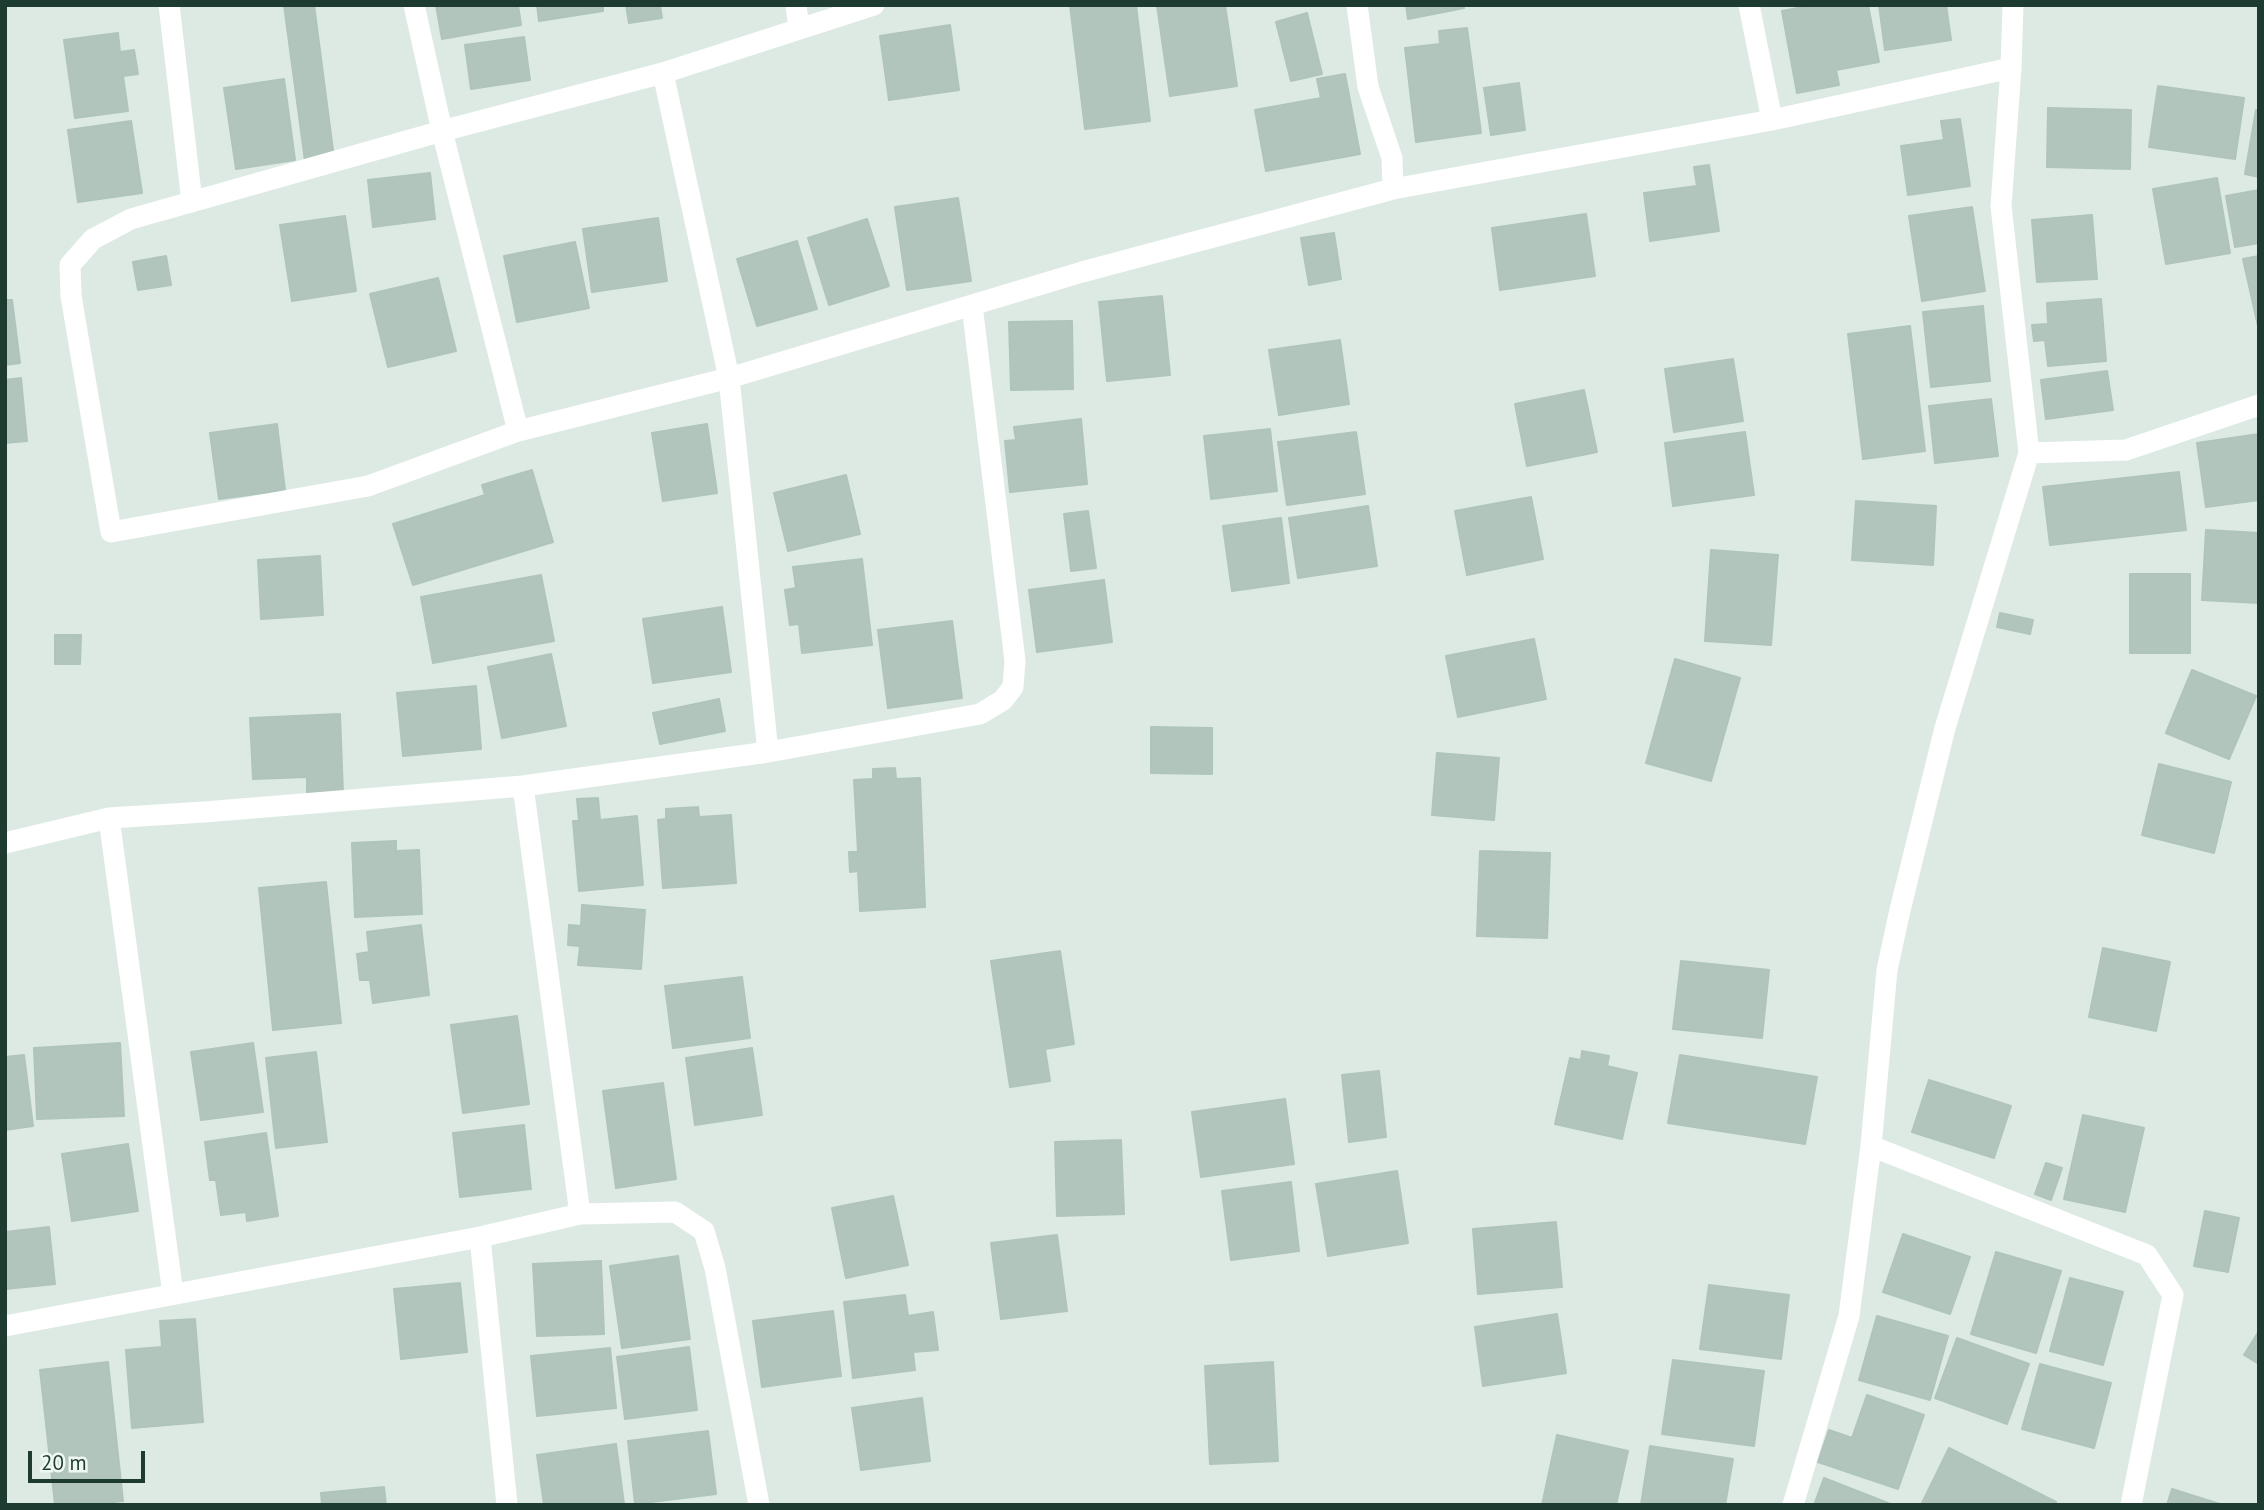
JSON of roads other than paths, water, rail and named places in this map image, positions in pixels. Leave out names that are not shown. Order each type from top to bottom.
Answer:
[{"type":"street","points":[[169,5],[192,202]]},
{"type":"street","points":[[414,5],[442,131],[518,432]]},
{"type":"street","points":[[796,5],[799,29]]},
{"type":"street","points":[[874,5],[663,72],[131,219],[93,239],[70,265],[71,296],[111,532],[368,486],[518,432],[729,378],[1082,272],[1393,189],[1772,120],[2011,68]]},
{"type":"street","points":[[1357,5],[1368,87],[1392,158],[1393,189]]},
{"type":"street","points":[[1749,5],[1772,120]]},
{"type":"street","points":[[1793,1505],[1849,1316],[1871,1146],[1887,970],[1900,910],[1945,727],[2029,453],[2001,205],[2013,5]]},
{"type":"street","points":[[663,72],[729,378],[768,752]]},
{"type":"street","points":[[5,843],[108,818],[523,786],[768,752],[980,713],[1003,700],[1013,687],[1015,661],[972,305]]},
{"type":"street","points":[[2029,453],[2126,450],[2259,405]]},
{"type":"street","points":[[523,786],[580,1214]]},
{"type":"street","points":[[108,818],[173,1294]]},
{"type":"street","points":[[1871,1146],[2147,1255],[2173,1295],[2131,1505]]},
{"type":"street","points":[[5,1326],[480,1237],[580,1214],[676,1212],[704,1231],[715,1268],[759,1505]]},
{"type":"street","points":[[480,1237],[507,1505]]}]
